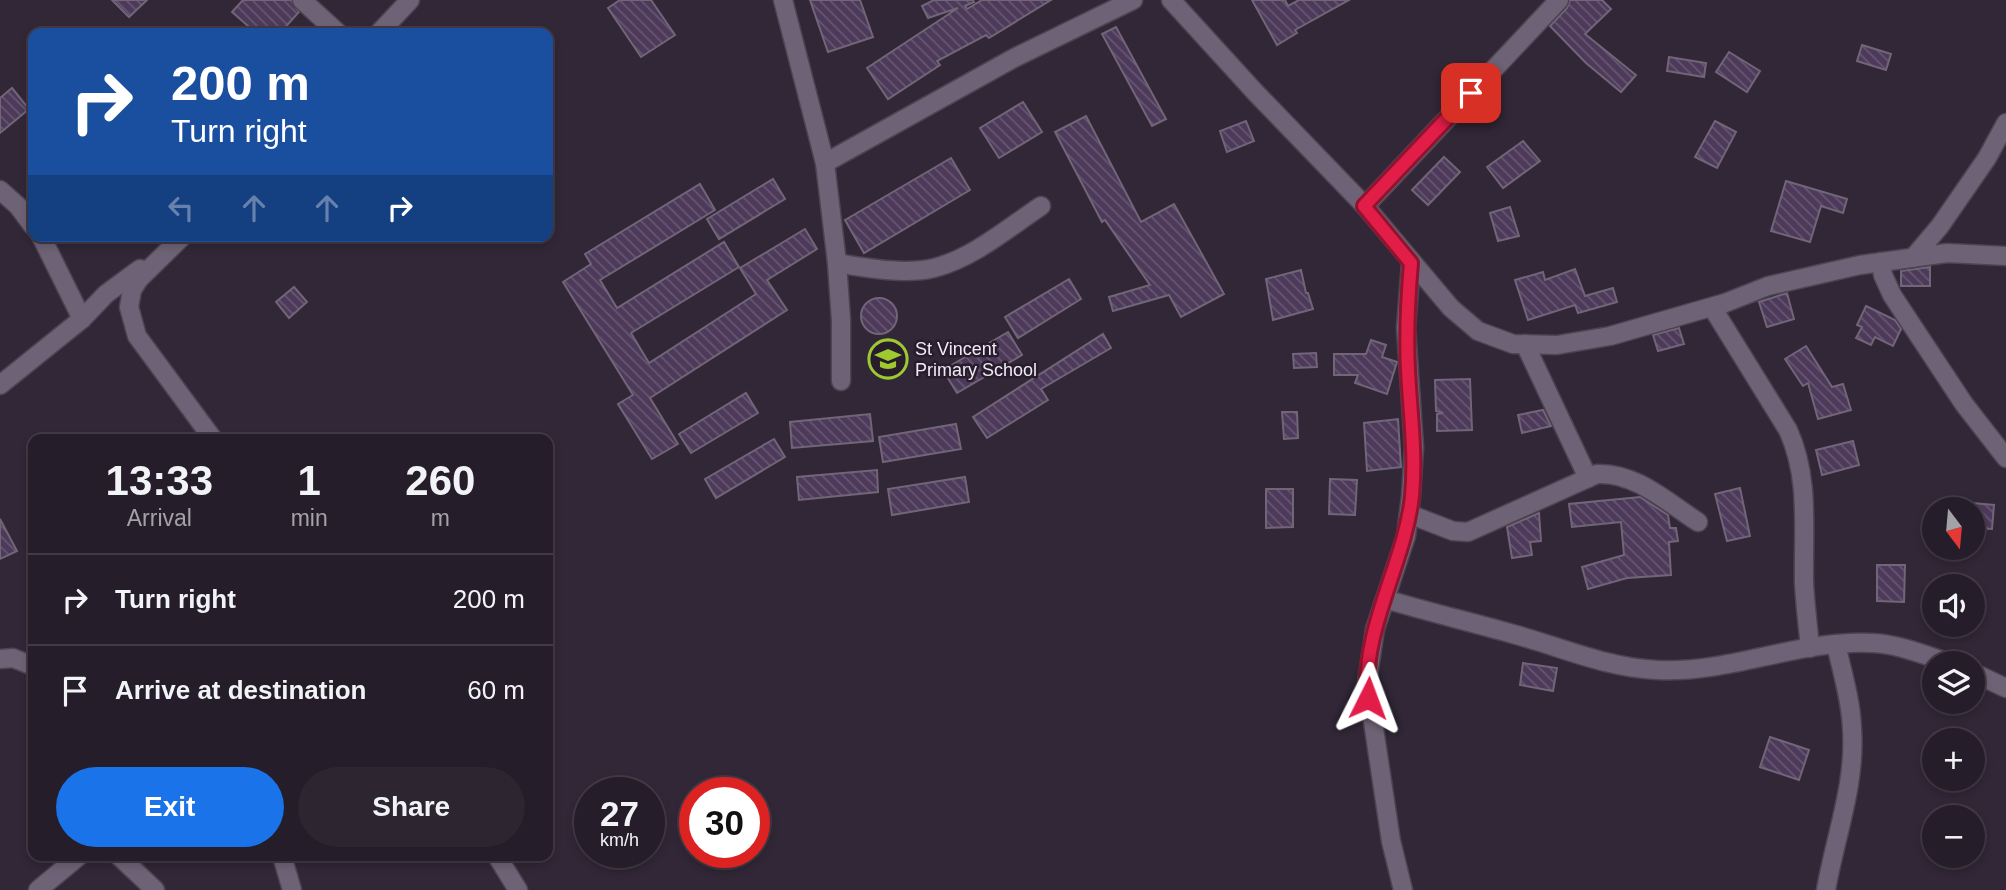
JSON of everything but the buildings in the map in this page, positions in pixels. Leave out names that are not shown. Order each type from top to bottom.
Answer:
[{"type":"street","points":[[302,0],[333,28]]},
{"type":"street","points":[[384,28],[410,0]]},
{"type":"street","points":[[783,0],[825,163],[837,263],[841,381]]},
{"type":"street","points":[[825,163],[1014,58],[1133,0]]},
{"type":"street","points":[[1171,0],[1364,206],[1451,308],[1478,331],[1513,344],[1557,345],[1610,336],[1712,307],[1768,286],[1824,272],[1947,253],[2006,256]]},
{"type":"street","points":[[1364,206],[1559,0]]},
{"type":"street","points":[[1913,258],[1941,226],[2005,126]]},
{"type":"street","points":[[0,190],[28,219]]},
{"type":"street","points":[[837,263],[901,270],[932,269],[980,247],[1041,206]]},
{"type":"street","points":[[44,242],[82,319]]},
{"type":"street","points":[[177,242],[139,279],[132,290],[129,307],[137,336],[209,434]]},
{"type":"street","points":[[0,385],[82,319],[106,295],[168,250]]},
{"type":"street","points":[[1881,262],[1883,275],[1892,295],[1964,404],[2006,458]]},
{"type":"street","points":[[1403,890],[1391,841],[1367,682],[1376,629],[1406,536],[1409,514],[1414,447],[1406,328],[1411,263]]},
{"type":"street","points":[[1712,307],[1788,430],[1797,450],[1804,488],[1805,600],[1810,648]]},
{"type":"street","points":[[1525,344],[1588,478]]},
{"type":"street","points":[[1409,514],[1453,531],[1468,532],[1597,474],[1611,473],[1629,478],[1698,522]]},
{"type":"street","points":[[1385,599],[1618,666],[1658,670],[1696,669],[1836,644],[1874,643],[1922,654]]},
{"type":"street","points":[[1826,890],[1845,806],[1853,750],[1849,701],[1836,644]]},
{"type":"street","points":[[0,659],[13,658],[28,664]]},
{"type":"street","points":[[1985,678],[2006,688]]},
{"type":"street","points":[[38,890],[73,861]]},
{"type":"street","points":[[124,861],[155,890]]},
{"type":"street","points":[[283,861],[292,890]]},
{"type":"street","points":[[500,861],[518,890]]},
{"type":"place","name":"St Vincent Primary School","points":[[888,359]]},
{"type":"route","points":[[1368,698],[1367,682],[1376,629],[1406,536],[1412,496],[1414,447],[1406,328],[1411,263],[1364,206],[1471,93]]}]
